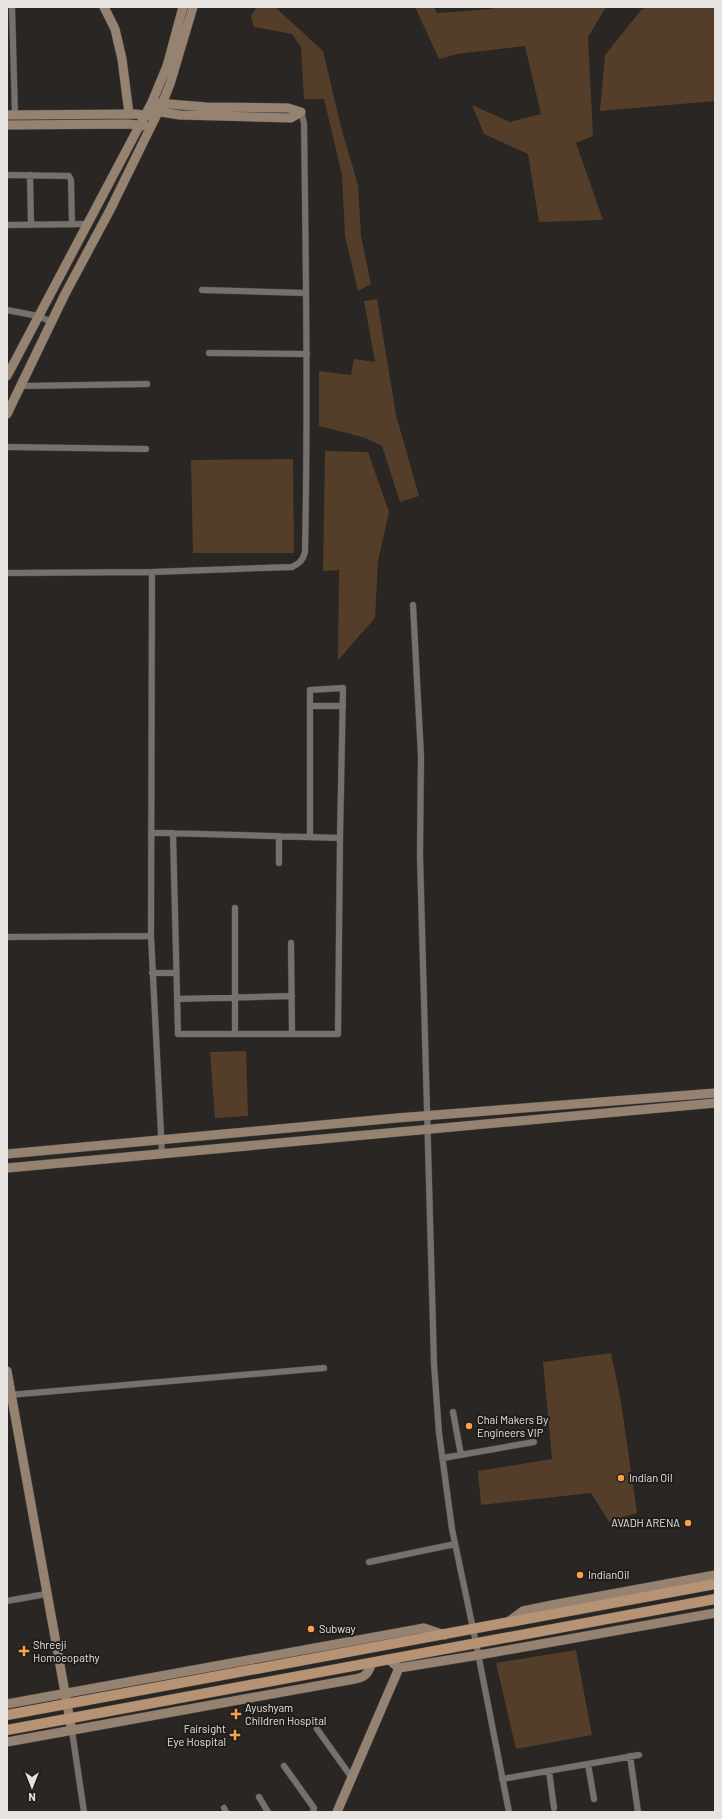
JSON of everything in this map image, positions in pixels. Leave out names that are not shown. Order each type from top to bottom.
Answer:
[{"type":"main road","points":[[7,1715],[715,1584]]},
{"type":"main road","points":[[7,1730],[70,1720],[388,1659],[715,1600]]},
{"type":"street","points":[[7,573],[152,572],[292,567],[300,564],[304,559],[306,552],[306,293],[304,123],[300,112],[288,108],[159,111],[148,109],[129,114],[11,115],[12,7]]},
{"type":"street","points":[[104,7],[115,29],[122,59],[129,114]]},
{"type":"street","points":[[7,376],[148,109],[167,66],[183,7]]},
{"type":"street","points":[[7,414],[159,111],[170,84],[193,7]]},
{"type":"street","points":[[148,109],[159,111]]},
{"type":"street","points":[[7,125],[140,124],[151,127]]},
{"type":"street","points":[[30,175],[30,225]]},
{"type":"street","points":[[7,176],[67,175],[71,177],[72,224]]},
{"type":"street","points":[[7,225],[87,224]]},
{"type":"street","points":[[202,290],[306,293]]},
{"type":"street","points":[[7,310],[38,316],[52,322]]},
{"type":"street","points":[[209,353],[306,354]]},
{"type":"street","points":[[22,386],[147,384]]},
{"type":"street","points":[[7,447],[146,449]]},
{"type":"street","points":[[152,572],[151,936],[160,1140],[162,1154]]},
{"type":"street","points":[[414,605],[421,756],[420,856],[432,1344],[443,1458],[455,1544],[479,1656],[509,1812]]},
{"type":"street","points":[[173,833],[178,1034],[338,1034],[343,688],[310,690],[310,837]]},
{"type":"street","points":[[310,706],[342,706]]},
{"type":"street","points":[[151,833],[340,838]]},
{"type":"street","points":[[279,836],[279,863]]},
{"type":"street","points":[[235,908],[235,1033]]},
{"type":"street","points":[[7,937],[151,936]]},
{"type":"street","points":[[290,943],[292,1034]]},
{"type":"street","points":[[152,973],[176,973]]},
{"type":"street","points":[[177,999],[292,996]]},
{"type":"street","points":[[7,1154],[427,1116],[715,1093]]},
{"type":"street","points":[[7,1168],[715,1103]]},
{"type":"street","points":[[9,1395],[324,1368]]},
{"type":"street","points":[[7,1370],[9,1395],[72,1731],[84,1812]]},
{"type":"street","points":[[453,1412],[461,1455]]},
{"type":"street","points":[[443,1458],[534,1442]]},
{"type":"street","points":[[369,1562],[455,1544]]},
{"type":"street","points":[[507,1623],[523,1611],[715,1575]]},
{"type":"street","points":[[7,1600],[46,1594]]},
{"type":"street","points":[[388,1659],[399,1668],[479,1656],[715,1613]]},
{"type":"street","points":[[7,1704],[424,1628],[445,1635]]},
{"type":"street","points":[[7,1742],[355,1680],[364,1677],[369,1672],[372,1663]]},
{"type":"street","points":[[337,1812],[399,1668]]},
{"type":"street","points":[[317,1729],[352,1778]]},
{"type":"street","points":[[502,1779],[639,1755]]},
{"type":"street","points":[[630,1756],[638,1812]]},
{"type":"street","points":[[588,1764],[594,1799]]},
{"type":"street","points":[[284,1766],[314,1808],[313,1812]]},
{"type":"street","points":[[549,1771],[554,1808]]},
{"type":"street","points":[[259,1797],[268,1812]]},
{"type":"shaded area","points":[[257,7],[275,7],[323,51],[341,127],[358,185],[361,236],[371,284],[358,291],[345,236],[342,175],[324,99],[304,99],[301,47],[292,34],[254,27],[251,16]]},
{"type":"shaded area","points":[[415,7],[434,7],[437,13],[492,9],[493,7],[606,7],[588,37],[593,136],[576,143],[603,220],[539,222],[528,154],[484,134],[472,105],[510,122],[541,114],[525,46],[457,54],[439,59]]},
{"type":"shaded area","points":[[654,7],[715,7],[715,101],[600,111],[605,55],[642,9]]},
{"type":"shaded area","points":[[377,299],[396,415],[419,496],[400,502],[382,446],[366,438],[319,426],[319,371],[351,375],[354,359],[375,362],[364,301]]},
{"type":"shaded area","points":[[325,451],[368,452],[389,512],[378,561],[375,618],[338,660],[339,570],[323,571]]},
{"type":"shaded area","points":[[293,459],[294,553],[193,553],[191,460]]},
{"type":"shaded area","points":[[246,1051],[248,1116],[215,1118],[210,1052]]},
{"type":"shaded area","points":[[611,1353],[621,1402],[637,1513],[609,1522],[591,1493],[481,1505],[478,1471],[552,1459],[543,1362]]},
{"type":"shaded area","points":[[576,1650],[592,1735],[516,1749],[496,1663]]},
{"type":"place","name":"Chai Makers By Engineers VIP","points":[[469,1426]]},
{"type":"place","name":"Indian Oil","points":[[621,1478]]},
{"type":"place","name":"AVADH ARENA","points":[[688,1523]]},
{"type":"place","name":"IndianOil","points":[[580,1575]]},
{"type":"place","name":"Subway","points":[[311,1629]]},
{"type":"place","name":"Shreeji Homoeopathy","points":[[24,1651]]},
{"type":"place","name":"Ayushyam Children Hospital","points":[[236,1714]]},
{"type":"place","name":"Fairsight Eye Hospital","points":[[235,1735]]}]
